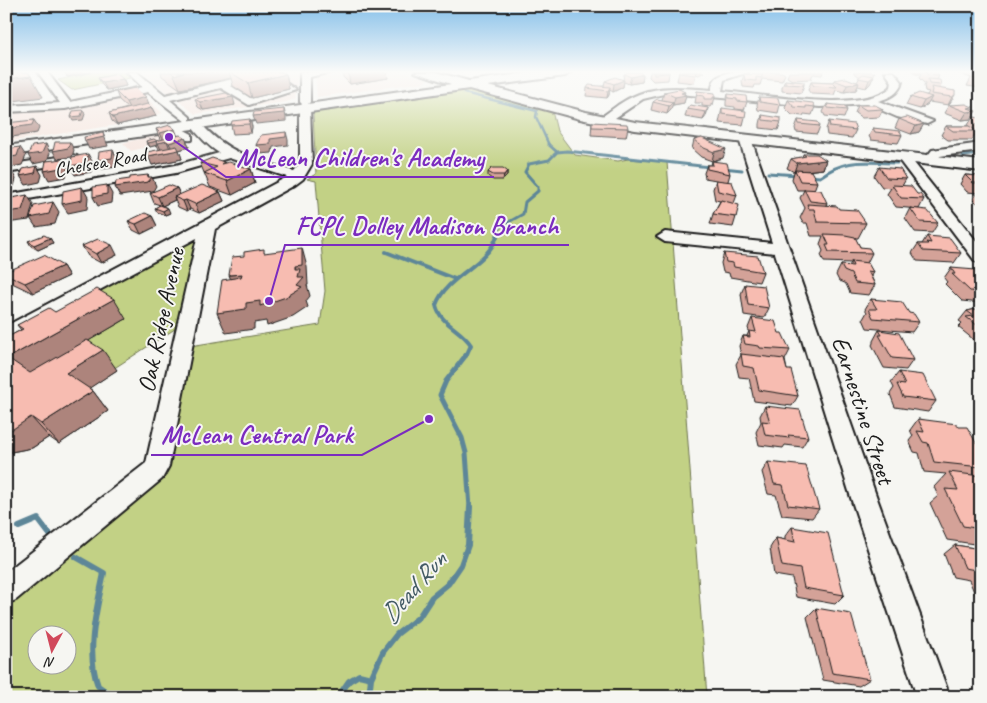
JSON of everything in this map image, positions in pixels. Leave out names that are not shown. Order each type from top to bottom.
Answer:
[{"type":"main road","points":[[6,145],[190,125],[301,105]]},
{"type":"main road","points":[[6,151],[190,125],[284,110],[302,105]]},
{"type":"main road","points":[[561,105],[692,134],[981,166]]},
{"type":"main road","points":[[569,105],[609,117]]},
{"type":"street","points":[[6,109],[75,105]]},
{"type":"street","points":[[170,105],[190,125],[228,154],[246,164],[298,176]]},
{"type":"street","points":[[6,334],[207,228],[298,176],[306,164],[305,105]]},
{"type":"street","points":[[609,117],[626,105]]},
{"type":"street","points":[[878,105],[902,115],[927,120]]},
{"type":"street","points":[[169,142],[190,125]]},
{"type":"street","name":"Earnestine Street","points":[[745,139],[934,697]]},
{"type":"street","points":[[930,160],[936,152],[981,147]]},
{"type":"street","name":"Chelsea Road","points":[[6,199],[176,169],[199,164],[228,154]]},
{"type":"street","points":[[903,157],[981,258]]},
{"type":"street","points":[[6,169],[72,159]]},
{"type":"street","name":"Oak Ridge Avenue","points":[[6,590],[158,466],[207,228]]},
{"type":"street","points":[[666,237],[781,249]]},
{"type":"street","points":[[149,259],[169,253],[184,252],[196,256],[200,262]]},
{"type":"shaded area","points":[[87,105],[153,105],[162,113],[123,124],[6,142],[6,113],[73,108]]},
{"type":"shaded area","points":[[184,105],[265,105],[195,114]]},
{"type":"shaded area","points":[[180,129],[196,135],[131,151],[123,143]]},
{"type":"green space","points":[[341,105],[529,105],[552,111],[557,131],[575,155],[618,161],[628,159],[667,162],[707,697],[6,697],[6,599],[157,476],[190,346],[320,325],[325,291],[316,181],[307,179],[316,174],[313,113],[318,108]]},
{"type":"green space","points":[[206,232],[181,325],[6,438],[6,339]]},
{"type":"building","points":[[145,105],[149,105],[152,108],[113,117],[109,113]]},
{"type":"building","points":[[690,105],[708,108],[706,112],[687,109]]},
{"type":"building","points":[[792,105],[814,105],[815,107],[806,106],[806,108],[794,107]]},
{"type":"building","points":[[827,105],[834,105],[845,106],[847,110],[828,108]]},
{"type":"building","points":[[858,105],[875,105],[883,109],[866,110]]},
{"type":"building","points":[[949,105],[968,105],[973,107],[968,108],[976,111],[967,112]]},
{"type":"building","points":[[722,108],[746,111],[745,117],[722,114]]},
{"type":"building","points":[[284,109],[284,113],[253,116],[254,112]]},
{"type":"building","points":[[83,110],[81,116],[71,117],[73,111]]},
{"type":"building","points":[[762,115],[781,118],[781,122],[763,120]]},
{"type":"building","points":[[907,117],[924,124],[916,126],[899,119]]},
{"type":"building","points":[[973,117],[981,118],[981,125],[974,123]]},
{"type":"building","points":[[250,119],[249,124],[231,125],[232,121]]},
{"type":"building","points":[[34,120],[32,125],[6,129],[6,123]]},
{"type":"building","points":[[798,120],[818,122],[820,126],[799,124]]},
{"type":"building","points":[[829,121],[854,124],[856,130],[830,127]]},
{"type":"building","points":[[592,122],[627,124],[628,128],[592,127]]},
{"type":"building","points":[[170,125],[175,129],[160,133],[156,129]]},
{"type":"building","points":[[946,126],[969,126],[977,131],[953,131]]},
{"type":"building","points":[[873,128],[900,131],[902,135],[875,132]]},
{"type":"building","points":[[286,132],[286,137],[270,139],[270,144],[256,145],[261,135]]},
{"type":"building","points":[[103,133],[104,137],[85,141],[84,137]]},
{"type":"building","points":[[180,135],[185,138],[169,143],[167,141],[158,143],[156,141]]},
{"type":"building","points":[[702,138],[726,149],[714,152],[704,148],[694,140]]},
{"type":"building","points":[[154,139],[157,141],[148,143],[146,141]]},
{"type":"building","points":[[55,142],[70,142],[68,148],[53,151]]},
{"type":"building","points":[[46,144],[42,153],[28,155],[32,146]]},
{"type":"building","points":[[177,146],[179,150],[148,156],[147,152]]},
{"type":"building","points":[[20,147],[17,156],[6,158],[6,149]]},
{"type":"building","points":[[113,150],[112,158],[98,160],[99,152]]},
{"type":"building","points":[[88,154],[87,163],[70,166],[72,157]]},
{"type":"building","points":[[803,154],[817,154],[826,160],[797,163],[791,159],[806,156]]},
{"type":"building","points":[[212,158],[224,162],[221,164],[229,162],[251,169],[227,181],[204,173],[217,167],[200,163]]},
{"type":"building","points":[[63,159],[61,168],[44,171],[46,161]]},
{"type":"building","points":[[712,161],[727,163],[730,174],[707,169],[707,165],[713,165]]},
{"type":"building","points":[[37,166],[35,173],[20,176],[23,169]]},
{"type":"building","points":[[879,167],[900,169],[906,179],[887,178]]},
{"type":"building","points":[[492,168],[503,168],[507,171],[504,175],[493,175],[488,172]]},
{"type":"building","points":[[11,170],[8,177],[6,177],[6,171]]},
{"type":"building","points":[[795,170],[811,171],[817,182],[800,181]]},
{"type":"building","points":[[148,175],[148,177],[152,177],[148,182],[115,187],[116,181]]},
{"type":"building","points":[[965,175],[981,176],[981,183],[973,183]]},
{"type":"building","points":[[716,180],[732,182],[737,195],[718,191]]},
{"type":"building","points":[[107,185],[107,194],[93,197],[93,187]]},
{"type":"building","points":[[169,185],[177,188],[158,197],[150,193]]},
{"type":"building","points":[[202,185],[220,192],[195,204],[174,197]]},
{"type":"building","points":[[892,185],[911,186],[924,199],[901,198]]},
{"type":"building","points":[[82,187],[82,200],[62,204],[63,191]]},
{"type":"building","points":[[804,189],[821,190],[827,203],[810,201]]},
{"type":"building","points":[[27,195],[22,210],[6,212],[6,201]]},
{"type":"building","points":[[721,200],[739,205],[736,217],[713,214]]},
{"type":"building","points":[[53,202],[49,214],[30,218],[34,206]]},
{"type":"building","points":[[807,204],[837,206],[839,209],[857,210],[866,223],[817,222],[814,209],[809,209]]},
{"type":"building","points":[[160,205],[168,208],[163,211],[155,208]]},
{"type":"building","points":[[910,208],[927,210],[938,223],[920,222]]},
{"type":"building","points":[[145,213],[152,216],[136,224],[128,221]]},
{"type":"building","points":[[824,234],[855,237],[860,247],[869,248],[872,253],[829,252],[826,245],[829,245]]},
{"type":"building","points":[[44,235],[50,238],[34,245],[28,241]]},
{"type":"building","points":[[927,236],[950,238],[961,253],[923,251],[918,244],[931,243]]},
{"type":"building","points":[[98,239],[112,245],[96,254],[82,246]]},
{"type":"building","points":[[302,248],[302,265],[295,266],[295,269],[300,269],[298,277],[304,277],[297,285],[302,287],[286,297],[260,306],[260,301],[246,303],[246,309],[217,313],[222,280],[241,277],[242,274],[229,275],[232,257],[244,256],[244,252],[264,249],[264,253]]},
{"type":"building","points":[[724,253],[758,256],[763,272],[734,267],[733,263],[726,262]]},
{"type":"building","points":[[44,255],[63,266],[25,283],[6,274],[6,272]]},
{"type":"building","points":[[851,261],[868,263],[873,272],[868,271],[875,285],[855,283],[851,274],[844,271],[841,265],[853,266]]},
{"type":"building","points":[[951,268],[976,270],[981,275],[981,292],[970,291],[952,274],[955,274]]},
{"type":"building","points":[[745,284],[764,286],[769,308],[748,305]]},
{"type":"building","points":[[97,289],[114,299],[8,358],[30,373],[87,340],[103,350],[66,373],[93,391],[41,424],[31,417],[13,429],[6,430],[6,338],[23,329],[17,325],[49,308],[55,312]]},
{"type":"building","points":[[871,299],[902,302],[909,313],[914,314],[919,322],[873,318],[869,309],[877,309]]},
{"type":"building","points":[[981,308],[981,328],[966,317],[974,316],[967,311]]},
{"type":"building","points":[[752,318],[775,321],[779,333],[782,333],[790,350],[760,348],[759,346],[745,344],[743,336],[750,337],[749,331],[756,332]]},
{"type":"building","points":[[879,330],[899,333],[913,360],[892,358],[879,335],[882,335]]},
{"type":"building","points":[[741,354],[784,359],[787,370],[791,370],[798,396],[759,390],[754,368],[743,366]]},
{"type":"building","points":[[899,372],[923,375],[936,401],[903,397],[897,384],[905,385]]},
{"type":"building","points":[[765,406],[800,410],[808,437],[788,435],[789,438],[765,435],[762,421],[770,422]]},
{"type":"building","points":[[918,419],[967,427],[978,446],[981,446],[981,467],[934,462],[928,443],[923,442],[917,431],[924,432]]},
{"type":"building","points":[[768,462],[806,466],[819,509],[788,505],[783,485],[774,484]]},
{"type":"building","points":[[949,472],[981,476],[981,529],[963,526],[945,489],[958,490]]},
{"type":"building","points":[[792,527],[828,533],[844,595],[804,588],[800,569],[782,566],[776,538],[795,542]]},
{"type":"building","points":[[955,545],[981,549],[981,571],[965,568]]},
{"type":"building","points":[[816,608],[851,614],[870,679],[832,673]]},
{"type":"waterway","points":[[512,105],[537,111],[536,117],[549,145]]},
{"type":"waterway","points":[[549,145],[557,152]]},
{"type":"waterway","name":"Dead Run","points":[[557,152],[567,151],[710,167]]},
{"type":"waterway","name":"Dead Run","points":[[497,237],[500,227],[523,214],[525,202],[538,191],[538,187],[525,172],[529,164],[549,160],[557,152]]},
{"type":"waterway","name":"Dead Run","points":[[963,156],[981,154]]},
{"type":"waterway","name":"Dead Run","points":[[808,176],[820,177],[839,166],[857,162],[897,163]]},
{"type":"waterway","name":"Dead Run","points":[[723,168],[742,170]]},
{"type":"waterway","name":"Dead Run","points":[[768,173],[798,175]]},
{"type":"waterway","name":"Dead Run","points":[[466,356],[471,345],[467,339],[446,322],[438,312],[436,305],[449,285],[485,255],[497,236]]},
{"type":"waterway","points":[[386,252],[455,279]]},
{"type":"waterway","name":"Dead Run","points":[[466,355],[446,381],[440,395],[462,438],[466,453],[470,508]]},
{"type":"waterway","name":"Dead Run","points":[[371,678],[383,652],[397,634],[419,617],[432,597],[448,584],[461,565],[468,545],[470,508]]},
{"type":"waterway","points":[[19,527],[38,519],[51,536]]},
{"type":"waterway","points":[[76,557],[104,573],[96,615],[92,658],[98,686],[114,697]]},
{"type":"waterway","points":[[338,697],[349,681],[359,675],[371,678]]},
{"type":"waterway","name":"Dead Run","points":[[369,697],[371,678]]},
{"type":"place","name":"McLean Children's Academy","points":[[169,137]]},
{"type":"place","name":"FCPL Dolley Madison Branch","points":[[269,301]]},
{"type":"place","name":"McLean Central Park","points":[[429,419]]}]
